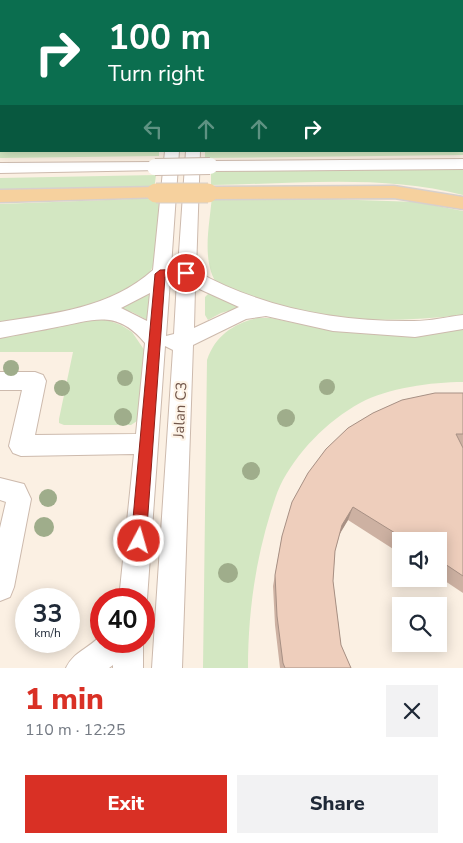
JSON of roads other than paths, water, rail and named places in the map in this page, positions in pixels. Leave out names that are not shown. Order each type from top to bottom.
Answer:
[{"type":"main road","points":[[0,196],[394,192],[463,203]]},
{"type":"street","name":"Jalan C3","points":[[134,588],[172,152]]},
{"type":"street","name":"Jalan C3","points":[[167,668],[193,152]]},
{"type":"street","points":[[0,168],[463,164]]},
{"type":"street","points":[[351,193],[419,199],[463,208]]},
{"type":"street","points":[[0,330],[49,321],[88,311],[131,296],[150,284],[160,274],[186,273],[212,288],[268,309],[333,324],[415,329],[463,322]]},
{"type":"street","points":[[88,311],[109,312],[130,318],[144,327],[156,342],[184,341],[230,316],[250,309],[268,309]]},
{"type":"street","points":[[0,381],[35,380],[21,446],[148,444]]},
{"type":"street","points":[[0,489],[15,492],[19,499],[0,587]]},
{"type":"street","points":[[81,668],[105,653]]},
{"type":"street","points":[[128,668],[129,653]]}]
